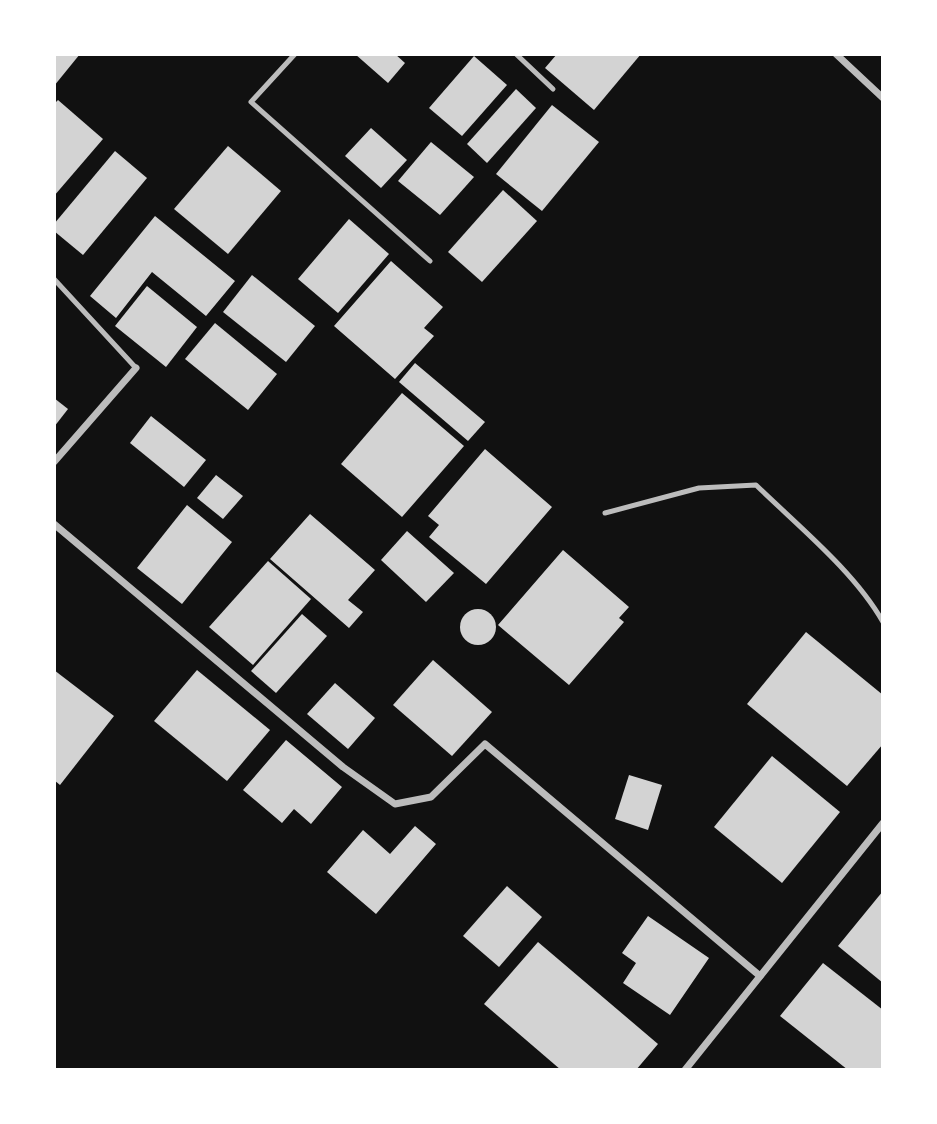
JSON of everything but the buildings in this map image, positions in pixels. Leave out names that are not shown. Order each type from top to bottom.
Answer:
[{"type":"street","points":[[836,54],[883,98]]},
{"type":"street","points":[[54,462],[136,368]]},
{"type":"street","points":[[54,524],[343,767],[395,804],[431,797],[485,744],[760,975]]},
{"type":"street","points":[[685,1070],[883,823]]},
{"type":"lane","points":[[295,54],[251,102],[430,261]]},
{"type":"lane","points":[[516,54],[553,89]]},
{"type":"lane","points":[[54,279],[136,368]]},
{"type":"lane","points":[[605,513],[699,488],[756,485],[872,602],[883,622]]}]
